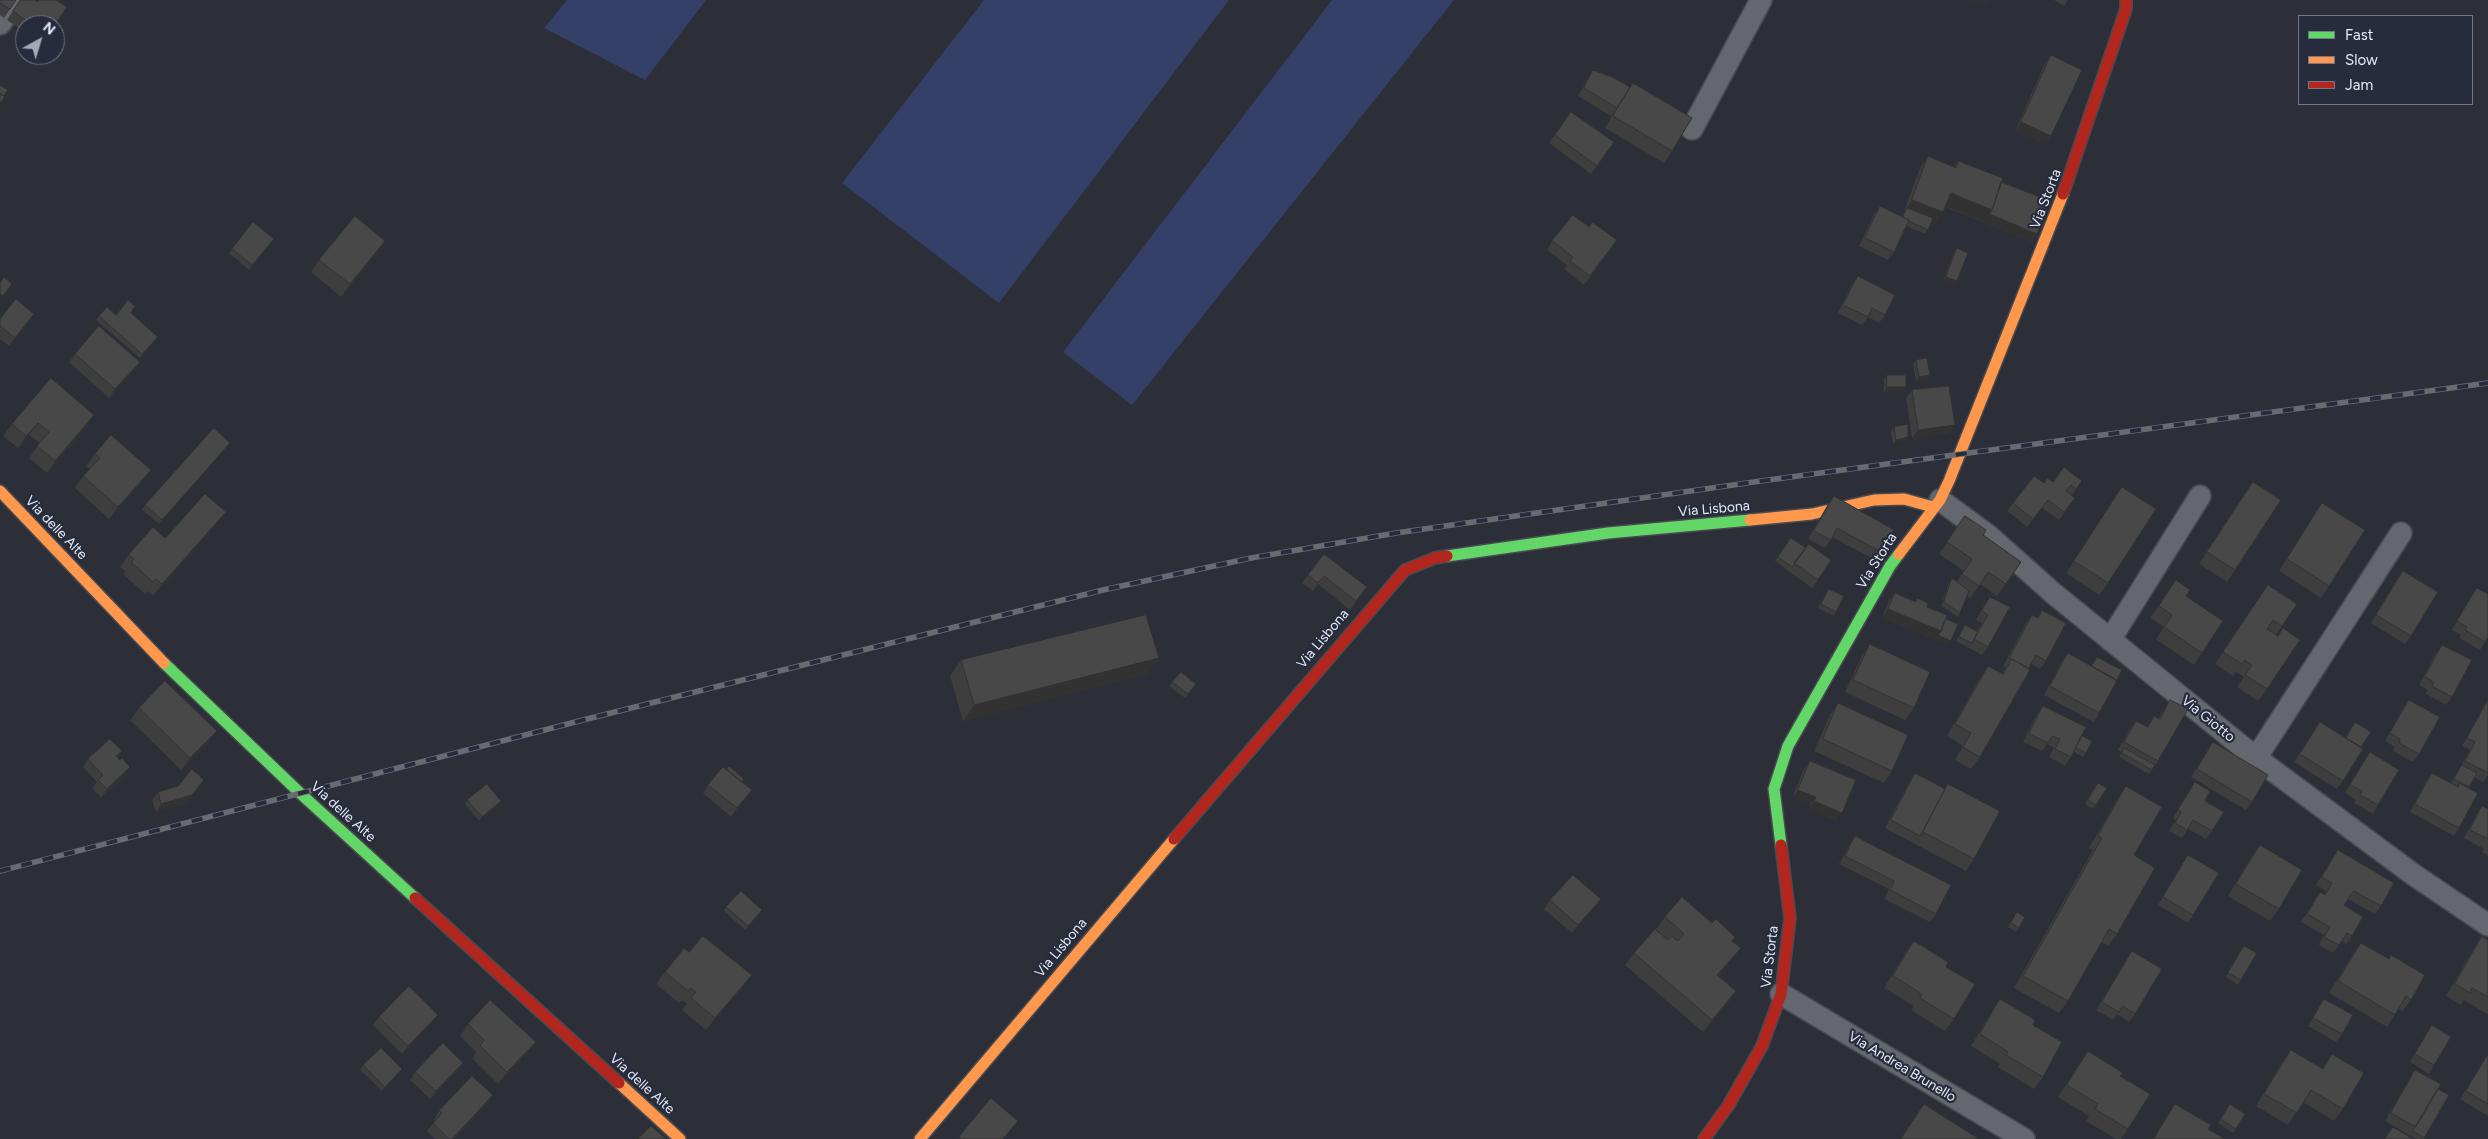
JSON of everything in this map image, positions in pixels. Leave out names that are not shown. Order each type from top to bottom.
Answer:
[{"type":"street","points":[[0,24],[17,0]]},
{"type":"street","points":[[1692,129],[1761,0]]},
{"type":"street","name":"Via Storta","points":[[1704,1139],[1728,1106],[1762,1046],[1781,994],[1790,918],[1774,789],[1788,746],[1890,566],[1950,481],[1958,455],[2032,277],[2076,161],[2126,9],[2126,0]]},
{"type":"street","name":"Via delle Alte","points":[[0,491],[174,673],[301,794],[680,1139]]},
{"type":"street","points":[[2110,640],[2200,496]]},
{"type":"street","name":"Via Lisbona","points":[[920,1139],[1134,884],[1371,606],[1405,570],[1435,558],[1608,533],[1812,514],[1874,500],[1911,500],[1936,503]]},
{"type":"street","name":"Via Giotto","points":[[1936,503],[1989,536],[2053,594],[2256,758],[2399,864],[2488,924]]},
{"type":"street","points":[[2256,758],[2401,533]]},
{"type":"street","name":"Via Andrea Brunello","points":[[1781,994],[2024,1139]]},
{"type":"shaded area","points":[[567,0],[706,0],[645,80],[544,28]]},
{"type":"shaded area","points":[[984,0],[1229,0],[999,303],[842,183]]},
{"type":"shaded area","points":[[1332,0],[1454,0],[1132,405],[1063,352]]},
{"type":"building","points":[[0,0],[16,0],[10,9],[0,3]]},
{"type":"building","points":[[21,0],[35,0],[37,2],[39,0],[56,0],[67,7],[62,15],[18,15],[13,11]]},
{"type":"building","points":[[2051,55],[2082,70],[2051,136],[2021,122]]},
{"type":"building","points":[[1593,70],[1612,77],[1630,87],[1617,108],[1584,88]]},
{"type":"building","points":[[1633,83],[1692,118],[1672,151],[1613,116]]},
{"type":"building","points":[[0,85],[8,90],[4,96],[0,94]]},
{"type":"building","points":[[0,94],[5,97],[0,103]]},
{"type":"building","points":[[1571,112],[1614,142],[1597,166],[1555,135]]},
{"type":"building","points":[[1928,156],[1956,168],[1958,161],[2003,178],[1992,210],[1951,193],[1943,212],[1912,200]]},
{"type":"building","points":[[2001,182],[2050,201],[2037,234],[1989,214]]},
{"type":"building","points":[[1880,206],[1909,220],[1894,252],[1865,238]]},
{"type":"building","points":[[1907,208],[1933,218],[1928,230],[1903,217]]},
{"type":"building","points":[[1573,215],[1589,227],[1592,222],[1617,240],[1590,276],[1570,261],[1573,257],[1552,241]]},
{"type":"building","points":[[355,216],[385,241],[350,284],[319,260]]},
{"type":"building","points":[[253,222],[274,239],[252,265],[232,249]]},
{"type":"building","points":[[1957,248],[1968,253],[1957,281],[1946,277]]},
{"type":"building","points":[[1858,276],[1895,295],[1885,315],[1872,308],[1868,317],[1843,305]]},
{"type":"building","points":[[4,277],[12,284],[3,296],[0,294],[0,283]]},
{"type":"building","points":[[16,299],[34,314],[15,338],[0,326],[0,319]]},
{"type":"building","points":[[128,300],[135,306],[131,313],[158,337],[142,354],[99,316],[107,307],[116,315]]},
{"type":"building","points":[[99,326],[140,362],[115,389],[75,354]]},
{"type":"building","points":[[1927,358],[1930,375],[1919,377],[1916,360]]},
{"type":"building","points":[[1887,375],[1906,375],[1906,387],[1887,387]]},
{"type":"building","points":[[51,378],[94,415],[55,461],[37,446],[49,432],[38,423],[26,436],[12,424]]},
{"type":"building","points":[[1949,386],[1955,425],[1918,430],[1912,390]]},
{"type":"building","points":[[1908,424],[1908,437],[1896,440],[1894,427]]},
{"type":"building","points":[[214,428],[230,443],[162,520],[145,505]]},
{"type":"building","points":[[111,435],[151,470],[118,507],[83,476],[100,458],[95,454]]},
{"type":"building","points":[[2064,467],[2082,481],[2076,489],[2071,485],[2066,491],[2075,498],[2064,512],[2048,500],[2033,519],[2013,503],[2034,476],[2044,483],[2047,478],[2053,482]]},
{"type":"building","points":[[2253,482],[2281,500],[2235,570],[2207,552]]},
{"type":"building","points":[[2122,487],[2156,509],[2108,583],[2074,561]]},
{"type":"building","points":[[205,494],[226,512],[162,584],[156,579],[153,582],[131,562],[134,559],[129,554],[153,527],[165,538]]},
{"type":"building","points":[[1834,496],[1894,530],[1881,552],[1837,528],[1831,540],[1814,531]]},
{"type":"building","points":[[2322,503],[2365,530],[2329,586],[2287,559]]},
{"type":"building","points":[[1965,516],[1986,530],[1983,535],[2021,562],[2006,584],[1988,572],[1979,586],[1962,574],[1972,559],[1947,542]]},
{"type":"building","points":[[1791,538],[1806,548],[1792,567],[1778,557]]},
{"type":"building","points":[[1809,544],[1831,560],[1818,580],[1794,563]]},
{"type":"building","points":[[1324,554],[1367,587],[1356,601],[1324,576],[1318,583],[1308,575]]},
{"type":"building","points":[[2403,571],[2438,592],[2411,636],[2376,615]]},
{"type":"building","points":[[1952,578],[1969,591],[1960,613],[1944,602]]},
{"type":"building","points":[[2176,580],[2190,590],[2186,596],[2223,621],[2202,653],[2164,627],[2172,615],[2159,606]]},
{"type":"building","points":[[2268,585],[2297,604],[2282,626],[2273,620],[2267,629],[2278,636],[2283,628],[2300,640],[2267,689],[2245,675],[2252,665],[2245,660],[2242,664],[2223,652]]},
{"type":"building","points":[[2477,588],[2488,594],[2488,637],[2485,642],[2465,630],[2467,627],[2457,621]]},
{"type":"building","points":[[1829,589],[1844,596],[1836,612],[1821,604]]},
{"type":"building","points":[[1895,593],[1916,602],[1917,598],[1928,603],[1927,607],[1947,615],[1941,631],[1888,609]]},
{"type":"building","points":[[1990,597],[2010,607],[1988,647],[1974,639],[1988,615],[1982,611]]},
{"type":"building","points":[[2042,610],[2066,623],[2046,661],[2036,655],[2029,668],[2009,658],[2032,615],[2038,618]]},
{"type":"building","points":[[1146,615],[1159,658],[974,705],[961,660]]},
{"type":"building","points":[[1946,619],[1958,624],[1951,641],[1938,635]]},
{"type":"building","points":[[1965,625],[1978,632],[1972,643],[1959,637]]},
{"type":"building","points":[[1870,644],[1930,672],[1914,708],[1853,680]]},
{"type":"building","points":[[2442,645],[2472,660],[2452,697],[2432,686],[2434,682],[2425,677]]},
{"type":"building","points":[[2068,653],[2117,681],[2099,713],[2050,686]]},
{"type":"building","points":[[2097,657],[2122,670],[2117,680],[2092,666]]},
{"type":"building","points":[[2012,659],[2030,670],[1980,757],[1963,747],[1971,733],[1955,724],[1988,666],[2003,674]]},
{"type":"building","points":[[1181,672],[1196,684],[1188,694],[1172,682]]},
{"type":"building","points":[[165,681],[217,731],[190,758],[139,708]]},
{"type":"building","points":[[2170,700],[2188,709],[2158,761],[2124,742],[2136,721],[2148,727],[2154,716],[2160,719]]},
{"type":"building","points":[[2409,700],[2440,717],[2419,754],[2399,743],[2400,739],[2390,733]]},
{"type":"building","points":[[2488,700],[2488,773],[2465,761],[2475,742],[2467,738]]},
{"type":"building","points":[[1838,703],[1908,735],[1892,771],[1823,739]]},
{"type":"building","points":[[2043,706],[2086,727],[2071,757],[2055,749],[2060,739],[2052,736],[2048,743],[2029,734]]},
{"type":"building","points":[[2320,722],[2363,749],[2343,781],[2300,754]]},
{"type":"building","points":[[2355,722],[2371,732],[2361,747],[2346,738]]},
{"type":"building","points":[[2082,736],[2092,741],[2086,753],[2076,748]]},
{"type":"building","points":[[110,739],[122,751],[116,756],[120,760],[122,758],[130,767],[107,789],[98,780],[103,775],[88,759]]},
{"type":"building","points":[[2213,742],[2268,775],[2252,802],[2197,769]]},
{"type":"building","points":[[2124,748],[2155,765],[2152,770],[2122,753]]},
{"type":"building","points":[[2370,752],[2399,770],[2378,805],[2360,795],[2362,791],[2350,785]]},
{"type":"building","points":[[1810,761],[1856,780],[1842,813],[1814,801],[1816,797],[1798,790]]},
{"type":"building","points":[[2462,765],[2477,773],[2469,787],[2454,779]]},
{"type":"building","points":[[729,766],[744,779],[742,782],[727,769]]},
{"type":"building","points":[[723,767],[752,790],[737,808],[708,785]]},
{"type":"building","points":[[192,769],[204,780],[192,795],[161,804],[158,792],[178,786]]},
{"type":"building","points":[[1915,773],[1945,789],[1920,836],[1891,820]]},
{"type":"building","points":[[2432,773],[2458,787],[2459,783],[2478,793],[2459,828],[2415,804]]},
{"type":"building","points":[[2195,782],[2210,791],[2205,801],[2224,812],[2212,831],[2193,820],[2187,830],[2175,823],[2181,812],[2178,810]]},
{"type":"building","points":[[2098,783],[2107,788],[2096,805],[2088,800]]},
{"type":"building","points":[[487,784],[501,801],[482,817],[467,800]]},
{"type":"building","points":[[1948,784],[2000,811],[1974,859],[1923,832]]},
{"type":"building","points":[[2126,786],[2162,807],[2134,855],[2155,868],[2117,934],[2109,929],[2068,1001],[2023,976],[2102,838],[2098,836]]},
{"type":"building","points":[[2482,806],[2488,809],[2488,839],[2470,830]]},
{"type":"building","points":[[1855,836],[1951,885],[1936,914],[1890,890],[1894,881],[1845,856]]},
{"type":"building","points":[[2260,845],[2302,870],[2279,909],[2236,884]]},
{"type":"building","points":[[2338,850],[2394,883],[2381,906],[2354,891],[2351,894],[2344,905],[2363,917],[2352,936],[2347,933],[2339,945],[2324,937],[2330,927],[2307,914],[2320,892],[2325,895],[2332,883],[2322,877]]},
{"type":"building","points":[[2188,855],[2219,873],[2193,915],[2163,897]]},
{"type":"building","points":[[1573,875],[1601,899],[1578,925],[1550,900]]},
{"type":"building","points":[[741,891],[762,910],[748,926],[726,907]]},
{"type":"building","points":[[1682,897],[1712,923],[1716,919],[1735,937],[1732,941],[1741,948],[1717,975],[1736,991],[1712,1020],[1634,953],[1655,929],[1668,940],[1672,936],[1678,941],[1684,934],[1665,917]]},
{"type":"building","points":[[2017,912],[2025,917],[2019,928],[2011,923]]},
{"type":"building","points":[[703,936],[752,975],[715,1018],[691,998],[696,992],[690,988],[688,991],[665,972],[684,948],[689,952]]},
{"type":"building","points":[[2482,936],[2488,940],[2488,997],[2472,988],[2470,993],[2455,984]]},
{"type":"building","points":[[1914,941],[1948,962],[1946,967],[1975,984],[1954,1019],[1920,998],[1922,994],[1893,976]]},
{"type":"building","points":[[2361,943],[2389,959],[2391,955],[2425,975],[2411,1000],[2406,996],[2395,1015],[2338,981]]},
{"type":"building","points":[[2244,946],[2257,953],[2241,980],[2228,973]]},
{"type":"building","points":[[2132,951],[2162,969],[2135,1014],[2123,1006],[2119,1012],[2102,1002]]},
{"type":"building","points":[[409,986],[438,1015],[408,1046],[379,1017]]},
{"type":"building","points":[[2000,999],[2035,1020],[2033,1025],[2062,1042],[2043,1077],[2006,1055],[2008,1052],[1980,1034]]},
{"type":"building","points":[[2324,999],[2353,1015],[2342,1034],[2313,1018]]},
{"type":"building","points":[[490,1000],[536,1042],[507,1072],[480,1046],[484,1040],[468,1024]]},
{"type":"building","points":[[2432,1025],[2451,1037],[2434,1065],[2415,1054]]},
{"type":"building","points":[[443,1043],[463,1063],[436,1091],[415,1072]]},
{"type":"building","points":[[381,1048],[402,1069],[385,1087],[363,1065]]},
{"type":"building","points":[[2291,1050],[2323,1069],[2332,1054],[2364,1073],[2343,1109],[2311,1090],[2297,1113],[2264,1094]]},
{"type":"building","points":[[2088,1051],[2123,1073],[2120,1076],[2150,1094],[2128,1129],[2095,1109],[2098,1104],[2067,1085]]},
{"type":"building","points":[[2488,1054],[2488,1104],[2466,1091]]},
{"type":"building","points":[[2415,1070],[2441,1084],[2416,1127],[2391,1113]]},
{"type":"building","points":[[472,1076],[493,1095],[452,1139],[449,1139],[433,1123],[442,1113],[439,1111]]},
{"type":"building","points":[[2438,1089],[2449,1095],[2424,1138],[2413,1131]]},
{"type":"building","points":[[991,1098],[1018,1121],[1003,1139],[961,1139],[959,1137]]},
{"type":"building","points":[[1924,1104],[1979,1139],[1901,1139]]},
{"type":"building","points":[[2175,1104],[2211,1125],[2208,1129],[2225,1139],[2154,1139]]},
{"type":"building","points":[[2230,1104],[2245,1114],[2236,1129],[2221,1119]]},
{"type":"building","points":[[651,1126],[666,1139],[638,1139]]},
{"type":"building","points":[[2393,1127],[2413,1139],[2385,1139]]},
{"type":"railway","points":[[0,871],[583,720],[1103,590],[1251,558],[1396,533],[1761,481],[2488,383]]},
{"type":"traffic: fast","points":[[1447,556],[1608,533],[1750,520]]},
{"type":"traffic: fast","points":[[1781,845],[1774,789],[1788,746],[1890,566],[1899,554]]},
{"type":"traffic: fast","points":[[164,663],[301,794],[415,898]]},
{"type":"traffic: slow","points":[[1899,554],[1940,500],[1949,481],[2063,194]]},
{"type":"traffic: slow","points":[[0,491],[164,663]]},
{"type":"traffic: slow","points":[[1750,520],[1812,514],[1874,500],[1904,499],[1933,507]]},
{"type":"traffic: slow","points":[[920,1139],[1174,839]]},
{"type":"traffic: slow","points":[[619,1083],[680,1139]]},
{"type":"traffic: jam","points":[[2063,194],[2126,9],[2126,0]]},
{"type":"traffic: jam","points":[[1174,839],[1405,570],[1435,558],[1447,556]]},
{"type":"traffic: jam","points":[[1704,1139],[1728,1106],[1762,1046],[1781,994],[1790,918],[1781,845]]},
{"type":"traffic: jam","points":[[415,898],[619,1083]]}]
